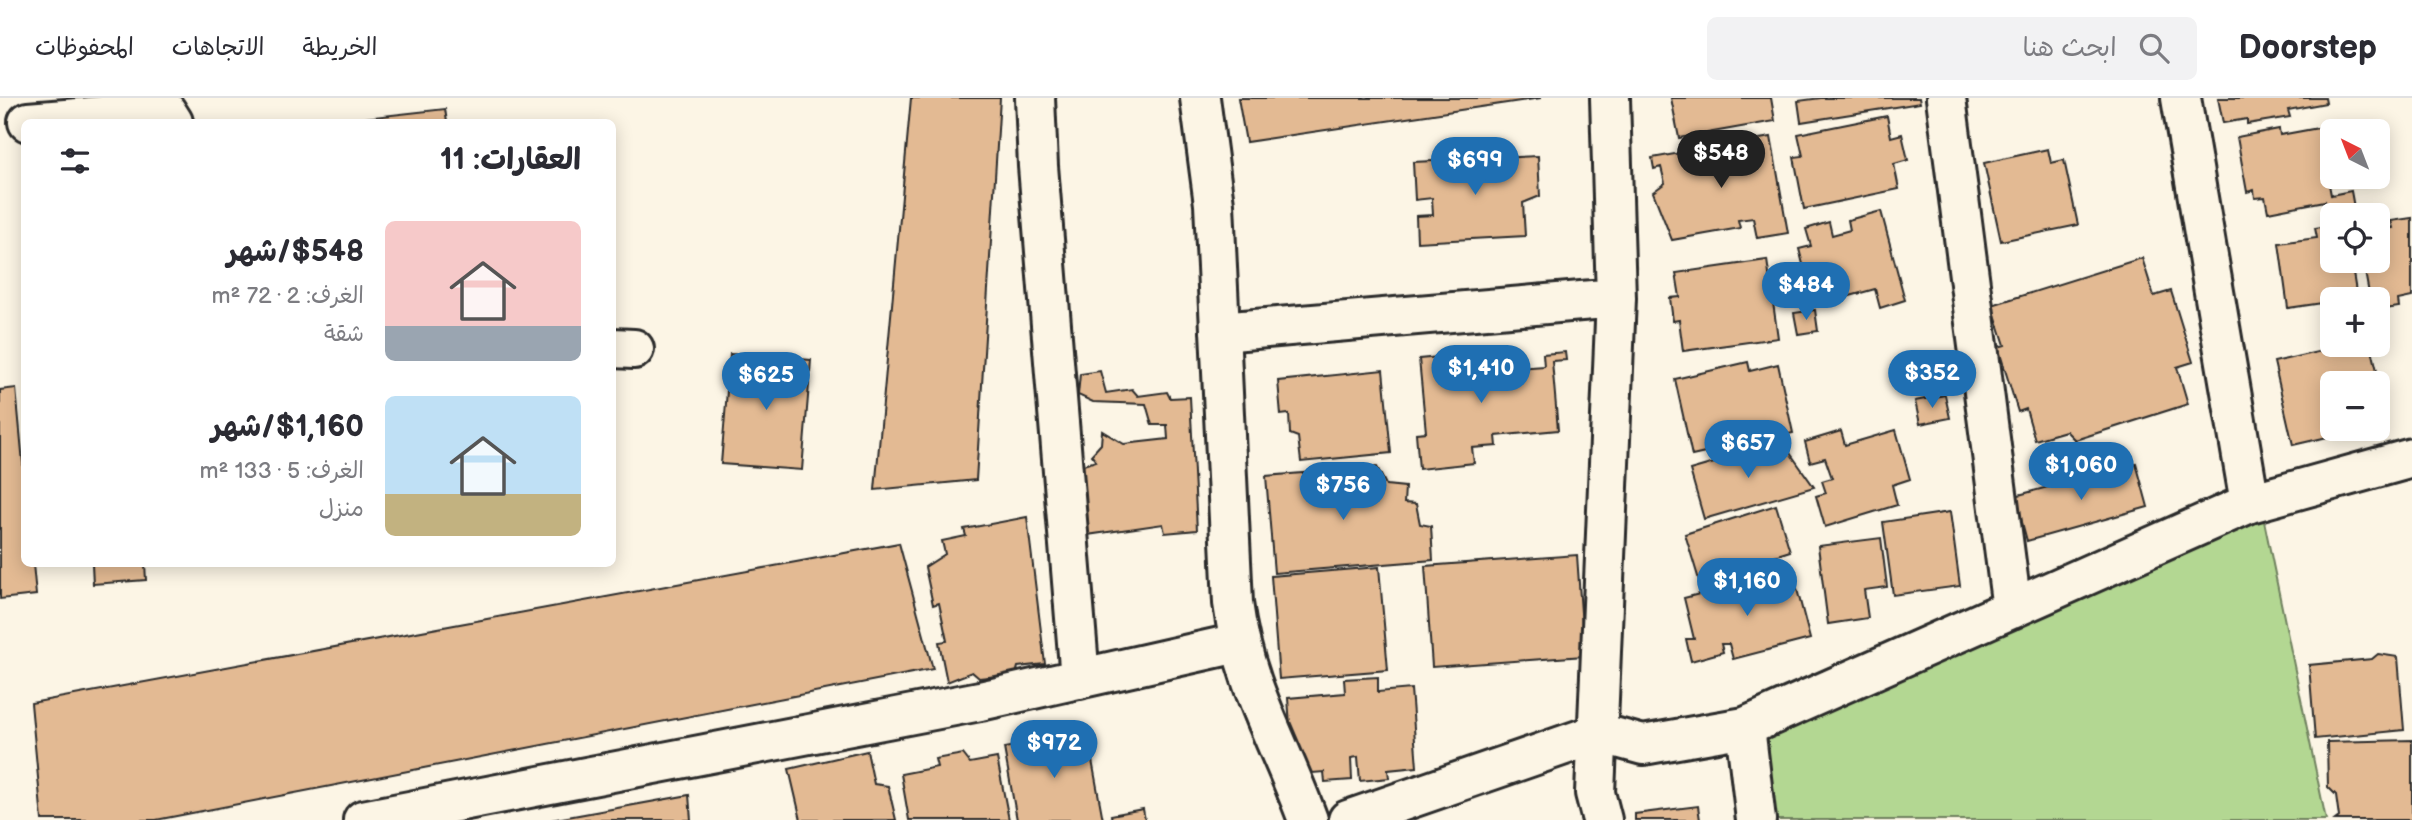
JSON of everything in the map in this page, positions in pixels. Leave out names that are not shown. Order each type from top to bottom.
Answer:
[{"type":"street","points":[[1035,98],[1039,180],[1080,679]]},
{"type":"street","points":[[1200,98],[1213,204],[1233,603],[1238,643],[1256,702],[1292,777],[1308,820]]},
{"type":"street","points":[[1602,820],[1595,793],[1616,298],[1610,98]]},
{"type":"street","points":[[1946,98],[2012,609]]},
{"type":"street","points":[[2181,98],[2250,503]]},
{"type":"street","points":[[73,119],[166,111],[171,119]]},
{"type":"street","points":[[0,125],[21,123]]},
{"type":"street","points":[[1220,332],[1616,298]]},
{"type":"street","points":[[1348,820],[1599,733],[1643,746],[1745,727],[2250,503],[2412,458]]},
{"type":"street","points":[[363,820],[980,701],[1238,643]]},
{"type":"street","points":[[1745,727],[1756,820]]},
{"type":"green space","points":[[2263,516],[2326,820],[1771,820],[1761,733]]},
{"type":"building","points":[[911,98],[1000,98],[976,480],[875,490]]},
{"type":"building","points":[[1238,98],[1541,98],[1246,142]]},
{"type":"building","points":[[1671,98],[1771,98],[1775,121],[1679,138]]},
{"type":"building","points":[[1821,98],[1919,98],[1920,103],[1801,122],[1798,101]]},
{"type":"building","points":[[2218,98],[2325,98],[2326,103],[2288,110],[2290,117],[2247,124],[2247,119],[2223,123]]},
{"type":"building","points":[[445,109],[447,119],[356,119]]},
{"type":"building","points":[[1887,116],[1891,137],[1902,134],[1908,160],[1894,164],[1899,189],[1804,209],[1794,157],[1803,156],[1798,134]]},
{"type":"building","points":[[2320,128],[2320,189],[2330,189],[2331,195],[2351,191],[2353,203],[2325,201],[2268,212],[2265,197],[2255,198],[2254,190],[2247,192],[2237,137],[2279,129],[2280,135]]},
{"type":"building","points":[[1771,137],[1788,233],[1757,238],[1753,218],[1738,220],[1740,228],[1672,240],[1653,192],[1665,183],[1661,167],[1654,169],[1652,158]]},
{"type":"building","points":[[2048,149],[2051,163],[2064,160],[2078,225],[2001,241],[1984,163]]},
{"type":"building","points":[[1538,156],[1540,196],[1523,203],[1525,236],[1417,242],[1416,216],[1433,215],[1432,198],[1415,200],[1413,162]]},
{"type":"building","points":[[1881,211],[1905,300],[1880,308],[1875,289],[1814,306],[1799,249],[1811,246],[1806,229],[1829,222],[1832,235],[1850,230],[1848,220]]},
{"type":"building","points":[[2412,218],[2412,297],[2398,300],[2399,307],[2390,308],[2390,287],[2368,287],[2365,273],[2390,273],[2390,228],[2393,228],[2391,221]]},
{"type":"building","points":[[2320,227],[2320,273],[2353,273],[2355,287],[2320,287],[2320,303],[2288,308],[2279,243],[2317,238],[2315,228]]},
{"type":"building","points":[[2142,258],[2154,296],[2171,291],[2193,362],[2177,367],[2188,404],[2075,440],[2066,431],[2035,440],[2026,409],[2018,412],[1998,347],[2005,345],[1992,305]]},
{"type":"building","points":[[1767,260],[1778,338],[1683,351],[1679,320],[1673,321],[1670,298],[1680,297],[1676,273]]},
{"type":"building","points":[[1815,310],[1818,331],[1798,334],[1794,313]]},
{"type":"building","points":[[1502,351],[1504,369],[1544,366],[1543,354],[1565,352],[1566,360],[1552,361],[1558,430],[1496,436],[1497,446],[1472,448],[1474,463],[1419,469],[1416,433],[1426,432],[1419,359]]},
{"type":"building","points":[[2320,351],[2320,357],[2374,357],[2377,371],[2320,371],[2320,439],[2293,445],[2274,362]]},
{"type":"building","points":[[730,354],[811,360],[802,470],[721,464]]},
{"type":"building","points":[[1748,362],[1750,371],[1778,364],[1793,433],[1692,456],[1675,379]]},
{"type":"building","points":[[1383,370],[1391,453],[1301,462],[1298,437],[1290,434],[1289,414],[1281,415],[1278,381]]},
{"type":"building","points":[[1100,371],[1106,393],[1132,389],[1138,396],[1167,392],[1170,398],[1190,397],[1197,530],[1165,533],[1163,524],[1087,535],[1077,467],[1096,461],[1091,455],[1101,444],[1102,431],[1124,444],[1168,439],[1167,425],[1152,425],[1146,404],[1093,402],[1078,395],[1080,374]]},
{"type":"building","points":[[16,388],[21,442],[21,567],[33,567],[36,595],[0,599],[0,390]]},
{"type":"building","points":[[1945,395],[1950,418],[1920,424],[1915,401]]},
{"type":"building","points":[[1896,430],[1910,479],[1892,485],[1897,505],[1825,527],[1816,496],[1826,493],[1822,481],[1832,478],[1825,458],[1810,462],[1805,442],[1841,431],[1845,445]]},
{"type":"building","points":[[1783,443],[1814,487],[1704,519],[1690,470]]},
{"type":"building","points":[[2136,463],[2148,507],[2027,541],[2015,496]]},
{"type":"building","points":[[1377,467],[1386,485],[1405,487],[1404,503],[1416,504],[1420,524],[1431,526],[1433,560],[1274,573],[1266,476]]},
{"type":"building","points":[[1776,505],[1790,551],[1699,580],[1685,534]]},
{"type":"building","points":[[1950,512],[1960,586],[1893,595],[1883,522]]},
{"type":"building","points":[[1027,517],[1045,664],[1018,667],[1016,674],[979,678],[972,672],[947,682],[939,642],[947,641],[939,603],[933,605],[925,567],[945,554],[942,541],[966,536],[964,529]]},
{"type":"building","points":[[1881,538],[1887,587],[1864,590],[1868,618],[1828,624],[1818,546]]},
{"type":"building","points":[[899,543],[933,669],[156,820],[42,820],[31,703]]},
{"type":"building","points":[[1577,555],[1584,656],[1432,667],[1425,566]]},
{"type":"building","points":[[92,567],[145,567],[146,580],[93,584]]},
{"type":"building","points":[[1379,567],[1388,670],[1279,679],[1271,576]]},
{"type":"building","points":[[1792,570],[1810,639],[1733,659],[1729,644],[1721,644],[1723,652],[1691,661],[1686,639],[1694,639],[1684,598]]},
{"type":"building","points":[[2378,654],[2398,657],[2404,730],[2315,739],[2309,665],[2372,659]]},
{"type":"building","points":[[1378,677],[1378,692],[1411,689],[1417,767],[1388,770],[1389,778],[1360,781],[1358,757],[1351,758],[1352,780],[1325,782],[1324,772],[1300,774],[1292,754],[1288,698],[1345,693],[1344,679]]},
{"type":"building","points":[[1087,733],[1103,820],[1017,820],[1004,748]]},
{"type":"building","points":[[2412,740],[2412,820],[2335,820],[2339,817],[2336,795],[2328,787],[2327,742]]},
{"type":"building","points":[[867,751],[874,784],[888,786],[896,820],[801,820],[789,769]]},
{"type":"building","points":[[963,754],[970,763],[997,758],[1009,820],[909,820],[901,774],[937,767],[935,759]]},
{"type":"building","points":[[689,795],[691,820],[551,820]]},
{"type":"building","points":[[1698,806],[1700,820],[1635,820],[1635,814]]},
{"type":"building","points":[[1143,809],[1145,820],[1112,820],[1111,815]]}]
